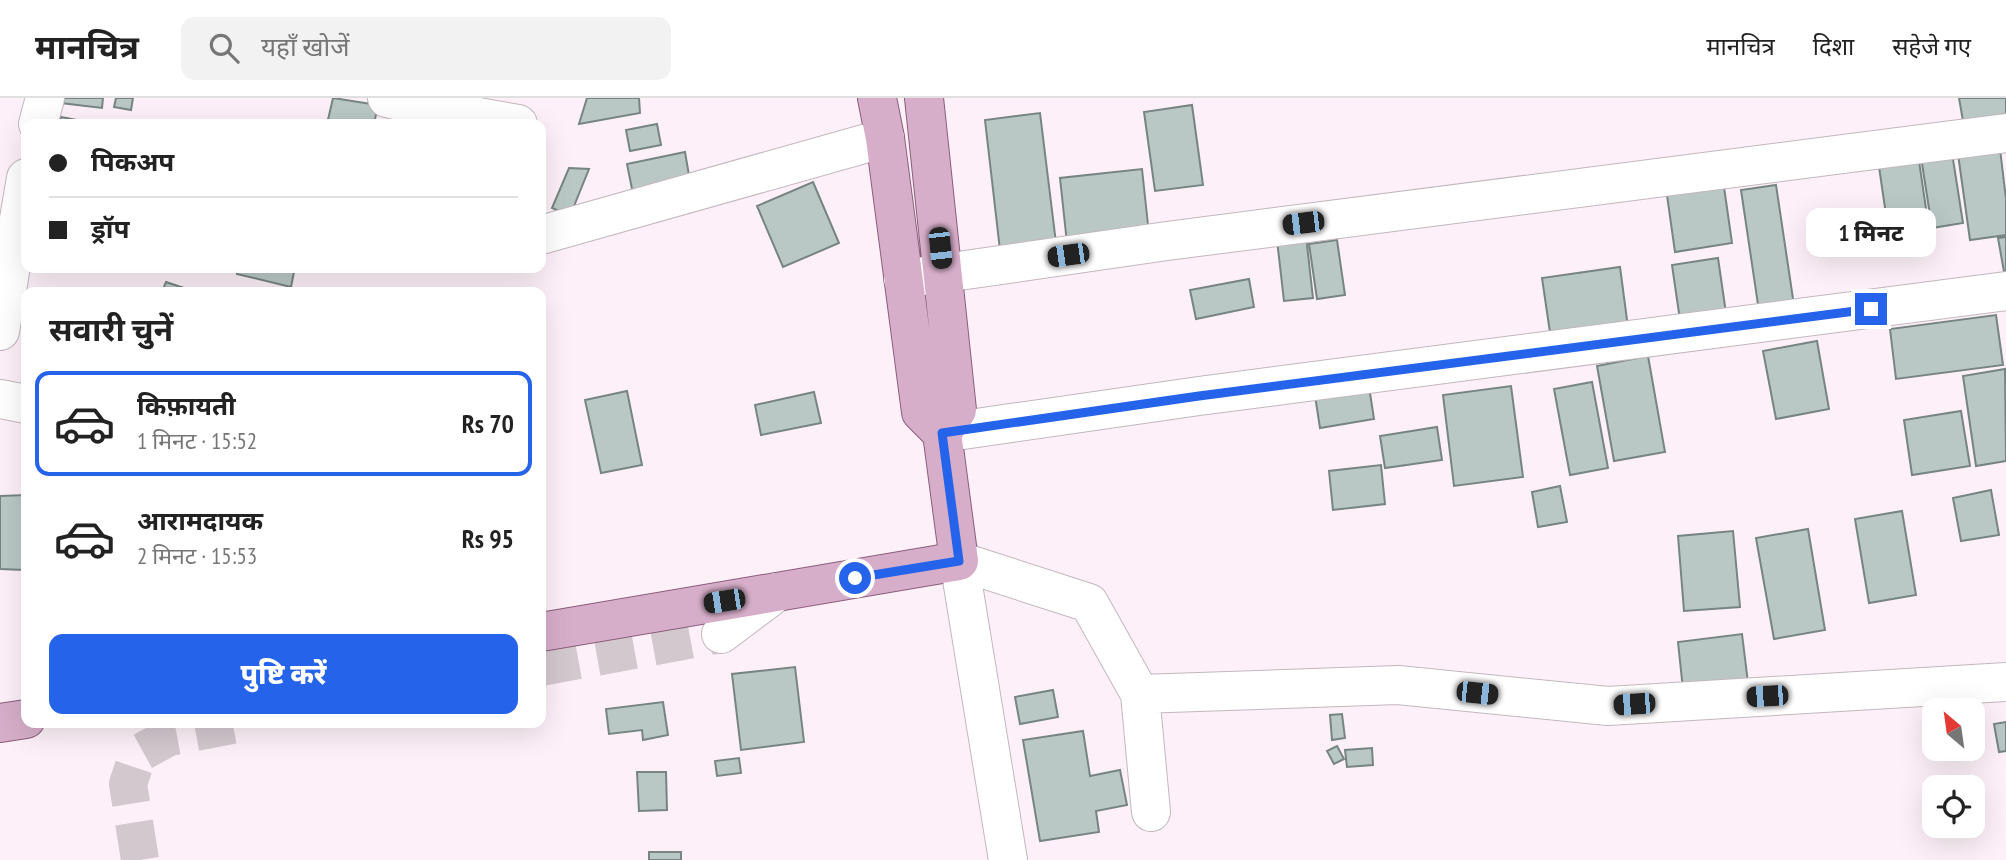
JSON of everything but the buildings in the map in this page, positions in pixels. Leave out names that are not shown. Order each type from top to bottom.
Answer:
[{"type":"main road","points":[[546,631],[959,561],[942,433],[921,412],[885,138],[877,98]]},
{"type":"main road","points":[[923,98],[957,410],[942,433]]},
{"type":"main road","points":[[0,723],[21,720]]},
{"type":"street","points":[[39,119],[45,98]]},
{"type":"street","points":[[387,98],[489,119]]},
{"type":"street","points":[[903,279],[1167,241],[2006,133]]},
{"type":"street","points":[[546,234],[885,138]]},
{"type":"street","points":[[0,331],[21,207]]},
{"type":"street","points":[[942,433],[1199,396],[2006,291]]},
{"type":"street","points":[[0,399],[21,403]]},
{"type":"street","points":[[1008,860],[959,561],[1089,603],[1140,694],[1150,812]]},
{"type":"street","points":[[721,634],[777,592]]},
{"type":"street","points":[[1140,694],[1398,685],[1608,706],[2006,682]]},
{"type":"tunnel","points":[[546,666],[721,634]]},
{"type":"tunnel","points":[[140,860],[128,784],[138,754],[169,737],[217,728]]},
{"type":"route","points":[[855,578],[959,561],[942,433],[1199,396],[1871,309]]}]
